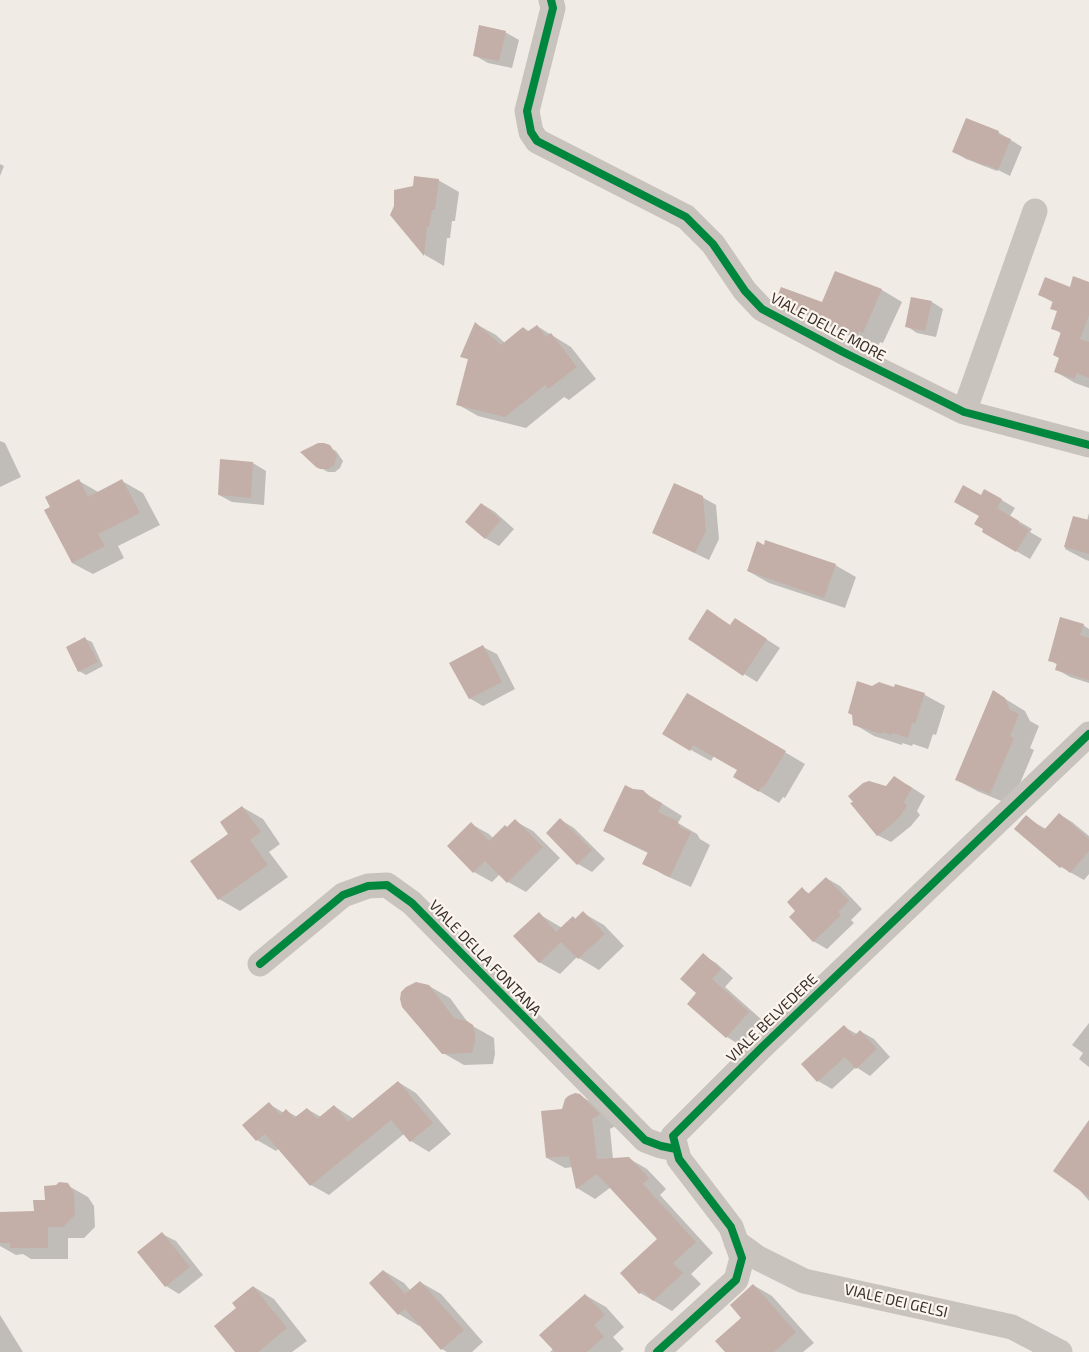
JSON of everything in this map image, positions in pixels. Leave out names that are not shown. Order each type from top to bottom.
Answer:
[{"type":"street","name":"VIALE DELLE MORE","points":[[551,0],[553,8],[527,110],[531,132],[538,141],[686,217],[714,244],[745,291],[762,309],[964,412],[1089,445]]},
{"type":"street","points":[[964,412],[1035,211]]},
{"type":"street","name":"VIALE BELVEDERE","points":[[676,1149],[673,1136],[762,1047],[1089,734]]},
{"type":"street","name":"VIALE DELLA FONTANA","points":[[260,964],[343,895],[368,886],[387,885],[412,903],[645,1140],[676,1149]]},
{"type":"street","points":[[657,1352],[736,1280],[742,1258],[730,1227],[679,1160],[676,1149]]},
{"type":"street","name":"VIALE DEI GELSI","points":[[736,1242],[758,1258],[804,1280],[1012,1327],[1060,1352]]},
{"type":"building","points":[[479,25],[506,31],[499,61],[473,56]]},
{"type":"building","points":[[966,118],[999,131],[998,134],[1011,139],[998,170],[952,152]]},
{"type":"building","points":[[414,176],[439,179],[435,210],[432,210],[429,227],[427,227],[424,256],[390,215],[394,206],[394,190],[413,186]]},
{"type":"building","points":[[835,271],[882,289],[863,333],[859,331],[856,338],[776,300],[781,287],[822,302]]},
{"type":"building","points":[[1073,276],[1089,282],[1089,315],[1080,339],[1089,342],[1089,378],[1077,373],[1074,379],[1054,372],[1059,358],[1053,355],[1061,332],[1051,329],[1057,311],[1050,309],[1053,301],[1038,295],[1045,277],[1070,287]]},
{"type":"building","points":[[911,297],[932,301],[925,331],[905,327]]},
{"type":"building","points":[[475,322],[501,345],[523,327],[527,332],[537,325],[546,337],[551,333],[577,367],[548,389],[545,385],[505,417],[456,405],[468,359],[460,357]]},
{"type":"building","points":[[318,443],[330,445],[337,456],[334,465],[328,469],[316,467],[300,452]]},
{"type":"building","points":[[220,459],[253,462],[251,498],[218,495]]},
{"type":"building","points":[[79,479],[88,497],[122,479],[140,513],[98,534],[105,546],[72,563],[44,510],[50,507],[45,497]]},
{"type":"building","points":[[674,483],[703,496],[706,531],[695,553],[652,533]]},
{"type":"building","points":[[963,485],[981,495],[984,489],[1002,499],[997,508],[1019,521],[1018,523],[1029,530],[1016,552],[982,532],[983,529],[974,524],[979,516],[954,502]]},
{"type":"building","points":[[481,503],[501,520],[485,539],[465,522]]},
{"type":"building","points":[[1073,516],[1089,520],[1089,554],[1064,547]]},
{"type":"building","points":[[765,540],[836,564],[824,598],[747,571],[757,541],[764,545]]},
{"type":"building","points":[[707,609],[730,625],[735,618],[767,639],[743,676],[688,639]]},
{"type":"building","points":[[1060,617],[1084,624],[1080,635],[1089,638],[1089,680],[1055,670],[1057,663],[1048,661]]},
{"type":"building","points":[[85,637],[98,662],[78,672],[66,647]]},
{"type":"building","points":[[483,645],[502,682],[469,699],[449,663]]},
{"type":"building","points":[[857,681],[872,686],[879,682],[894,687],[895,684],[925,693],[915,724],[912,723],[908,738],[893,733],[892,735],[882,732],[882,734],[853,725],[852,715],[848,713]]},
{"type":"building","points":[[993,690],[1005,698],[1010,710],[1019,714],[1010,736],[1014,738],[990,794],[955,780]]},
{"type":"building","points":[[687,693],[786,751],[759,792],[733,777],[737,770],[693,745],[690,751],[662,734]]},
{"type":"building","points":[[894,776],[912,788],[904,802],[907,806],[898,819],[877,836],[850,803],[853,802],[848,796],[863,783],[869,781],[886,786]]},
{"type":"building","points":[[625,785],[633,789],[643,790],[651,798],[662,803],[658,812],[677,821],[681,828],[691,832],[670,877],[642,864],[648,852],[603,831]]},
{"type":"building","points":[[242,806],[261,832],[250,840],[268,865],[218,900],[190,861],[228,834],[220,822]]},
{"type":"building","points":[[1059,813],[1089,839],[1089,851],[1070,873],[1062,866],[1060,868],[1014,829],[1026,815],[1044,830]]},
{"type":"building","points":[[560,818],[592,850],[577,865],[546,833]]},
{"type":"building","points":[[515,819],[543,847],[507,883],[485,861],[473,873],[447,846],[471,822],[489,841],[505,825],[507,827]]},
{"type":"building","points":[[826,877],[849,901],[838,912],[841,915],[813,942],[789,917],[795,911],[787,902],[802,887],[808,894]]},
{"type":"building","points":[[583,911],[605,934],[578,959],[561,942],[539,963],[513,936],[539,912],[556,932],[573,916],[575,919]]},
{"type":"building","points":[[703,953],[721,969],[712,979],[749,1012],[726,1038],[687,1004],[696,993],[680,979]]},
{"type":"building","points":[[416,982],[429,985],[454,1018],[467,1021],[473,1025],[475,1042],[472,1053],[442,1054],[402,1007],[401,992]]},
{"type":"building","points":[[844,1025],[854,1036],[860,1030],[877,1049],[856,1069],[845,1057],[817,1082],[801,1064]]},
{"type":"building","points":[[398,1081],[433,1123],[410,1142],[391,1120],[310,1186],[265,1134],[256,1141],[242,1125],[269,1102],[280,1115],[286,1109],[294,1118],[307,1108],[317,1119],[334,1105],[348,1122]]},
{"type":"building","points":[[575,1093],[580,1094],[600,1114],[592,1119],[597,1159],[629,1157],[649,1178],[643,1184],[696,1242],[673,1263],[683,1273],[653,1301],[643,1291],[639,1294],[620,1273],[657,1239],[597,1174],[576,1189],[569,1156],[546,1158],[541,1111],[562,1109],[565,1099]]},
{"type":"building","points":[[1089,1120],[1089,1197],[1053,1171]]},
{"type":"building","points":[[59,1182],[68,1183],[74,1193],[75,1215],[63,1227],[48,1227],[48,1248],[10,1248],[10,1243],[0,1243],[0,1212],[34,1211],[33,1200],[45,1200],[44,1186],[56,1185]]},
{"type":"building","points":[[162,1232],[190,1267],[165,1287],[137,1252]]},
{"type":"building","points":[[383,1270],[405,1294],[420,1281],[464,1330],[441,1350],[405,1309],[398,1315],[369,1283]]},
{"type":"building","points":[[753,1284],[796,1332],[774,1352],[725,1352],[715,1341],[741,1318],[730,1305]]},
{"type":"building","points":[[253,1286],[287,1328],[258,1352],[235,1352],[214,1326],[236,1308],[232,1303]]},
{"type":"building","points":[[585,1294],[605,1315],[594,1325],[604,1337],[587,1352],[555,1352],[539,1335]]},
{"type":"cycle path","points":[[551,0],[553,8],[527,111],[531,132],[537,141],[686,217],[713,244],[745,291],[762,309],[843,352],[964,412],[1089,445]]},
{"type":"cycle path","points":[[657,1352],[736,1280],[742,1258],[731,1227],[679,1159],[673,1136],[762,1047],[1089,734]]},
{"type":"cycle path","points":[[260,964],[343,895],[368,886],[387,885],[412,903],[645,1140],[676,1149]]}]
